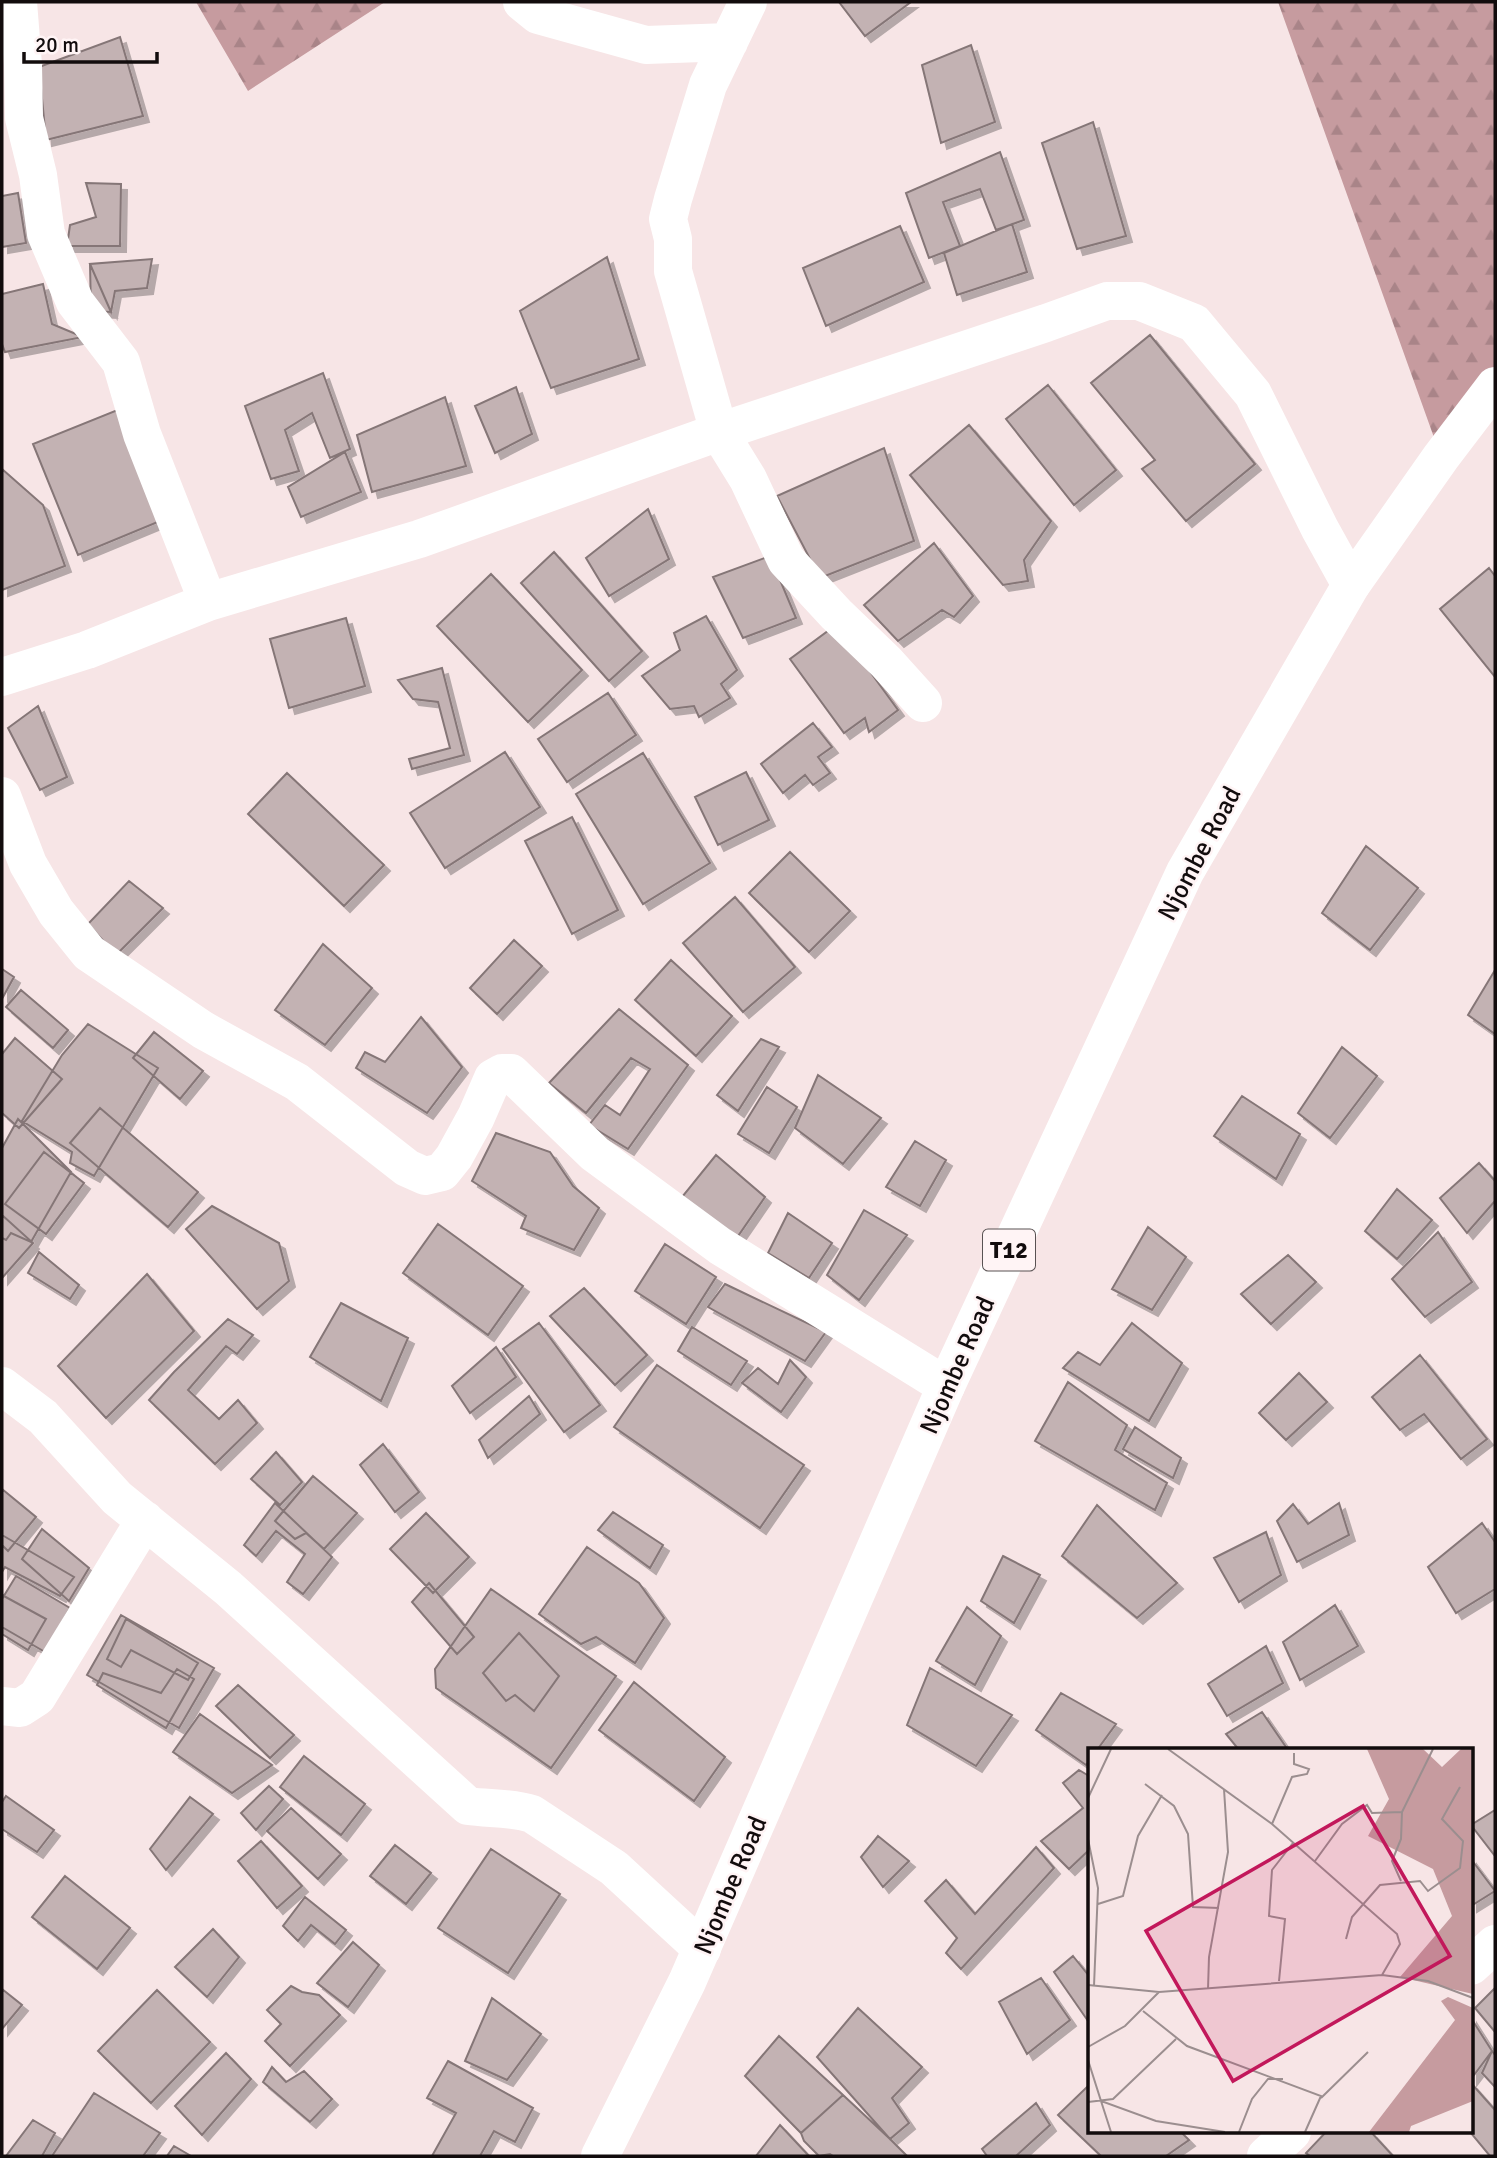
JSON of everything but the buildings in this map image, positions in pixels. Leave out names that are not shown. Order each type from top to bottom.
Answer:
[{"type":"main road","points":[[18,2],[24,118],[38,175],[46,234],[75,302],[121,362],[142,434],[208,601]]},
{"type":"main road","points":[[522,2],[538,15],[646,45],[729,42]]},
{"type":"main road","points":[[748,2],[708,85],[668,219],[673,239],[673,271],[719,432],[748,479],[786,560],[923,703]]},
{"type":"main road","points":[[2,677],[87,650],[208,601],[419,539],[719,432],[1107,301],[1139,301],[1194,323],[1253,394],[1350,585]]},
{"type":"main road","name":"Njombe Road","points":[[600,2156],[687,1982],[946,1386],[1185,872],[1350,585],[1441,457],[1495,387]]},
{"type":"main road","points":[[2,796],[28,864],[56,912],[89,953],[203,1030],[297,1082],[408,1168],[425,1176],[442,1172],[454,1157],[476,1117],[493,1078],[502,1073],[511,1073],[595,1154],[720,1247],[946,1386]]},
{"type":"main road","points":[[2,1386],[43,1417],[117,1498],[228,1588],[468,1806],[517,1809],[531,1814],[614,1868],[702,1949]]},
{"type":"main road","points":[[2,1706],[20,1708],[37,1698],[145,1520]]},
{"type":"main road","points":[[1472,1965],[1495,1944]]},
{"type":"main road","points":[[1266,2156],[1290,2134]]},
{"type":"green space","points":[[196,2],[385,2],[248,91]]},
{"type":"green space","points":[[1278,2],[1495,2],[1495,400],[1441,457]]}]
